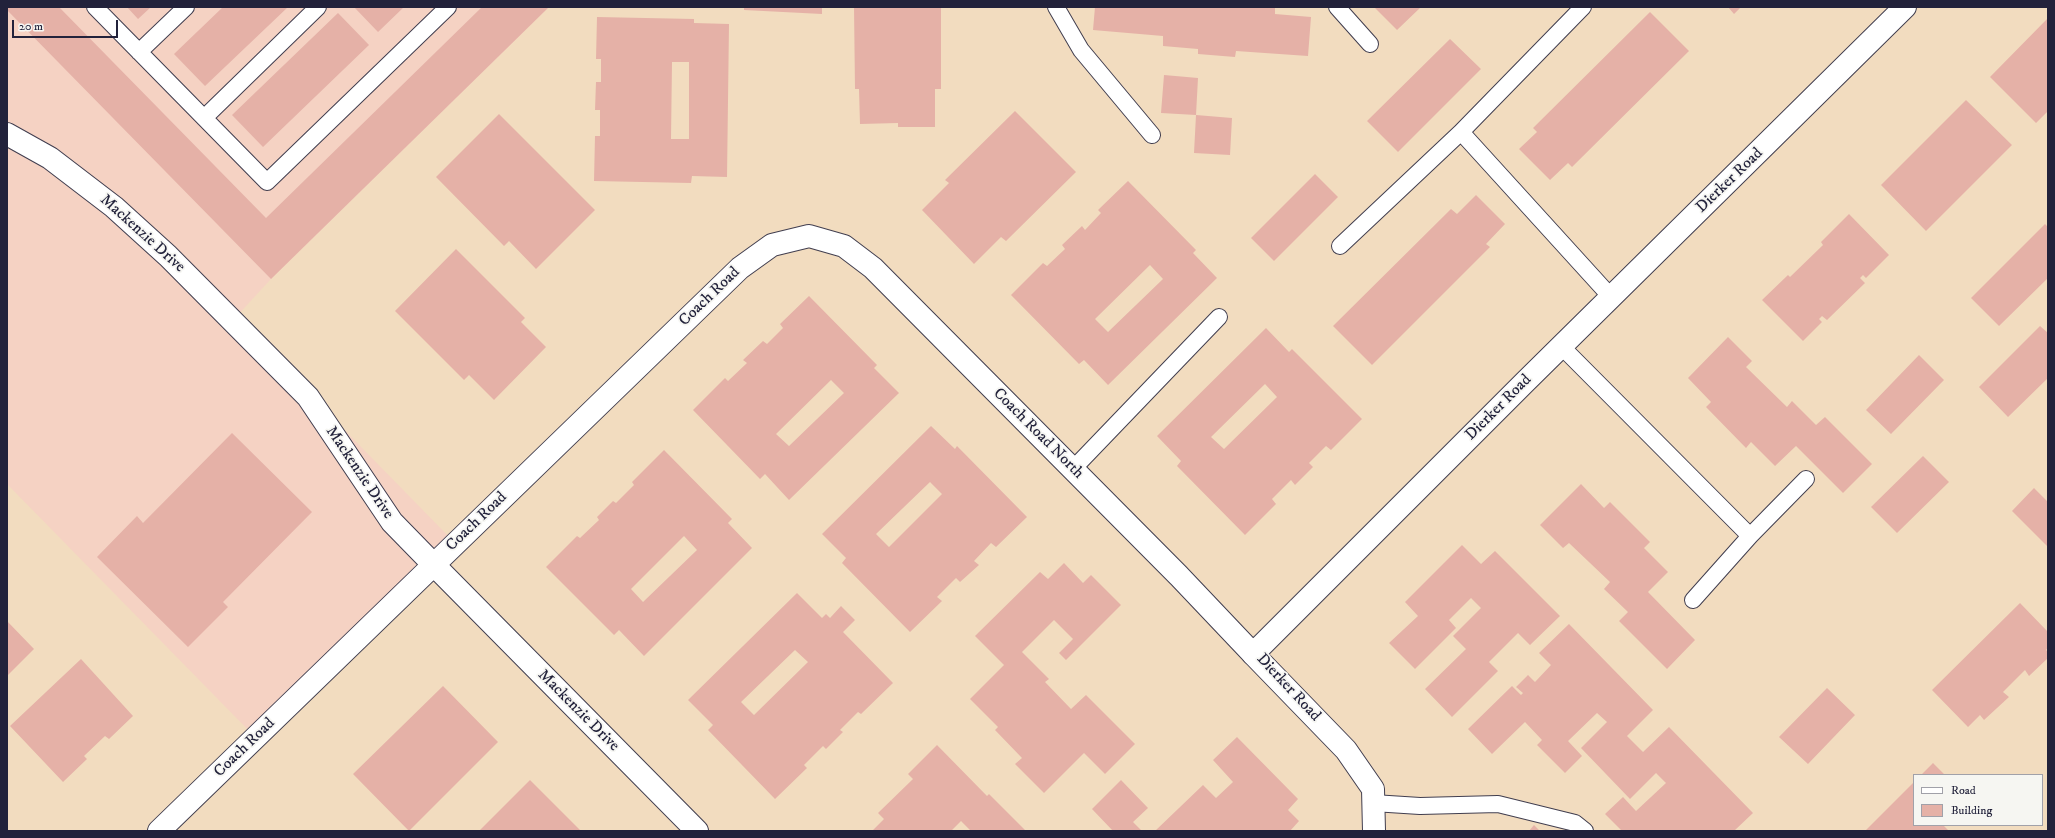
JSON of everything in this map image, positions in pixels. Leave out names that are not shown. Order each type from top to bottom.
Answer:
[{"type":"street","name":"Dierker Road","points":[[1374,831],[1373,789],[1346,750],[1253,654],[1561,346],[1905,7]]},
{"type":"street","name":"Mackenzie Drive","points":[[7,134],[50,158],[109,202],[174,262],[308,397],[392,522],[697,831]]},
{"type":"street","name":"Coach Road","points":[[159,831],[740,268],[772,245],[809,236]]},
{"type":"street","name":"Coach Road North","points":[[809,236],[844,246],[873,268],[1073,469],[1253,654]]},
{"type":"lane","points":[[95,7],[267,182],[448,7]]},
{"type":"lane","points":[[139,52],[186,7]]},
{"type":"lane","points":[[204,118],[318,7]]},
{"type":"lane","points":[[1056,7],[1081,50],[1152,135]]},
{"type":"lane","points":[[1337,7],[1370,44]]},
{"type":"lane","points":[[1340,246],[1461,132],[1583,7]]},
{"type":"lane","points":[[1461,132],[1611,297]]},
{"type":"lane","points":[[1073,469],[1219,316]]},
{"type":"lane","points":[[1561,346],[1750,536]]},
{"type":"lane","points":[[1693,600],[1750,536],[1806,480]]},
{"type":"lane","points":[[1373,803],[1420,806],[1498,804],[1575,823],[1585,831]]},
{"type":"shaded area","points":[[7,7],[549,7],[271,279],[235,318],[458,546],[259,741],[7,484]]},
{"type":"building","points":[[7,7],[59,7],[266,218],[482,7],[549,7],[271,279],[7,10]]},
{"type":"building","points":[[127,7],[151,7],[138,19]]},
{"type":"building","points":[[223,7],[288,7],[205,86],[174,54]]},
{"type":"building","points":[[354,7],[404,7],[378,32]]},
{"type":"building","points":[[744,7],[822,7],[822,14],[744,10]]},
{"type":"building","points":[[854,7],[941,7],[941,89],[935,89],[935,127],[898,127],[898,123],[860,124],[859,89],[855,89]]},
{"type":"building","points":[[1095,7],[1275,7],[1275,14],[1311,17],[1308,56],[1236,51],[1235,57],[1198,54],[1198,49],[1163,46],[1163,36],[1093,30]]},
{"type":"building","points":[[1374,7],[1421,7],[1397,30]]},
{"type":"building","points":[[1728,7],[1741,7],[1734,14]]},
{"type":"building","points":[[1650,12],[1689,51],[1572,167],[1568,163],[1550,180],[1519,149],[1537,132],[1533,128]]},
{"type":"building","points":[[338,13],[369,45],[263,147],[232,115]]},
{"type":"building","points":[[597,17],[694,19],[694,23],[729,24],[727,177],[692,176],[691,183],[594,181],[595,136],[600,136],[600,110],[595,110],[596,82],[601,82],[601,59],[596,59]],"holes":[[[672,62],[689,62],[689,139],[671,139]]]},
{"type":"building","points":[[2048,18],[2048,111],[2036,123],[1990,77]]},
{"type":"building","points":[[1450,39],[1481,69],[1398,152],[1367,121]]},
{"type":"building","points":[[1164,75],[1198,78],[1196,115],[1161,113]]},
{"type":"building","points":[[1966,100],[2012,145],[1926,231],[1881,185]]},
{"type":"building","points":[[1015,111],[1076,172],[1006,241],[1001,237],[974,264],[922,210],[949,183],[945,180]]},
{"type":"building","points":[[499,114],[595,210],[536,269],[509,241],[504,246],[436,177]]},
{"type":"building","points":[[1196,115],[1232,118],[1230,155],[1194,153]]},
{"type":"building","points":[[1315,174],[1338,197],[1274,261],[1251,238]]},
{"type":"building","points":[[1128,181],[1196,250],[1193,253],[1217,278],[1108,385],[1084,360],[1079,364],[1011,295],[1043,263],[1047,266],[1065,249],[1062,245],[1082,226],[1085,230],[1101,213],[1098,210]],"holes":[[[1150,265],[1163,279],[1108,332],[1095,319]]]},
{"type":"building","points":[[1476,195],[1505,224],[1486,244],[1490,247],[1372,365],[1333,326],[1451,209],[1457,214]]},
{"type":"building","points":[[1849,214],[1889,255],[1866,278],[1863,275],[1860,278],[1865,283],[1827,320],[1822,316],[1819,319],[1822,322],[1803,341],[1762,300],[1788,275],[1790,277],[1823,245],[1821,242]]},
{"type":"building","points":[[2045,224],[2048,227],[2048,278],[1999,326],[1971,298]]},
{"type":"building","points":[[456,249],[525,318],[521,322],[546,347],[494,400],[469,375],[464,380],[395,311]]},
{"type":"building","points":[[809,296],[877,365],[874,368],[899,393],[789,500],[765,474],[760,479],[693,410],[725,378],[728,381],[747,363],[743,360],[763,341],[767,344],[783,328],[780,324]],"holes":[[[831,380],[844,393],[789,446],[776,434]]]},
{"type":"building","points":[[2040,326],[2048,333],[2048,378],[2008,417],[1979,387]]},
{"type":"building","points":[[1266,328],[1289,352],[1292,349],[1362,419],[1331,450],[1326,446],[1309,463],[1313,467],[1295,485],[1291,480],[1272,499],[1276,504],[1245,535],[1177,466],[1181,461],[1157,436]],"holes":[[[1265,384],[1277,397],[1224,449],[1211,437]]]},
{"type":"building","points":[[1728,337],[1752,361],[1746,367],[1787,407],[1792,401],[1816,425],[1825,417],[1872,464],[1843,493],[1796,446],[1775,466],[1751,442],[1746,448],[1706,407],[1711,402],[1688,378]]},
{"type":"building","points":[[1919,355],[1944,380],[1891,434],[1866,410]]},
{"type":"building","points":[[931,426],[955,449],[957,446],[1027,517],[996,547],[991,543],[974,561],[979,565],[960,582],[956,578],[937,597],[942,601],[910,632],[842,563],[846,558],[822,534]],"holes":[[[930,482],[942,494],[889,547],[876,534]]]},
{"type":"building","points":[[232,433],[312,512],[223,602],[228,607],[188,647],[97,557],[137,516],[143,523]]},
{"type":"building","points":[[664,450],[732,519],[728,523],[752,548],[644,656],[619,630],[614,635],[546,567],[577,536],[580,538],[599,520],[597,517],[613,501],[616,503],[634,485],[632,482]],"holes":[[[684,536],[697,550],[643,602],[631,589]]]},
{"type":"building","points":[[1923,456],[1949,482],[1897,533],[1871,507]]},
{"type":"building","points":[[1581,484],[1604,508],[1610,502],[1650,542],[1644,548],[1668,572],[1648,592],[1695,640],[1667,669],[1619,621],[1628,612],[1604,589],[1610,582],[1569,543],[1563,548],[1540,525]]},
{"type":"building","points":[[2034,488],[2048,502],[2048,547],[2012,511]]},
{"type":"building","points":[[1462,545],[1481,564],[1495,551],[1560,616],[1530,645],[1518,633],[1489,662],[1498,671],[1452,717],[1425,689],[1466,649],[1453,636],[1481,608],[1471,598],[1449,620],[1456,628],[1415,669],[1389,643],[1418,616],[1405,602]]},
{"type":"building","points":[[1064,563],[1083,583],[1091,575],[1121,605],[1066,660],[1059,653],[1073,639],[1054,620],[1022,652],[1049,679],[1045,682],[1071,709],[1086,695],[1135,744],[1105,774],[1084,753],[1044,793],[1015,764],[1022,758],[995,730],[998,727],[970,699],[1004,665],[975,636],[1040,572],[1048,579]]},
{"type":"building","points":[[797,593],[822,618],[826,614],[830,618],[841,606],[855,620],[843,632],[893,683],[861,714],[858,712],[840,730],[843,732],[826,749],[823,746],[804,765],[807,768],[775,799],[708,730],[713,725],[688,700]],"holes":[[[795,650],[808,662],[754,715],[741,702]]]},
{"type":"building","points":[[2020,603],[2048,632],[2048,647],[2046,650],[2048,652],[2048,658],[2029,676],[2025,670],[2003,692],[2009,697],[1984,720],[1980,715],[1968,727],[1932,690]]},
{"type":"building","points":[[7,621],[34,649],[7,676]]},
{"type":"building","points":[[1569,624],[1653,710],[1627,736],[1643,752],[1669,727],[1753,813],[1734,831],[1622,831],[1605,814],[1623,797],[1636,811],[1666,783],[1656,773],[1630,799],[1581,748],[1607,722],[1597,713],[1568,741],[1582,756],[1565,773],[1537,745],[1542,740],[1525,722],[1492,754],[1468,729],[1512,686],[1521,695],[1523,693],[1516,687],[1528,675],[1535,682],[1551,665],[1539,653]]},
{"type":"building","points":[[81,659],[133,716],[109,739],[105,736],[84,756],[87,759],[63,782],[10,726]]},
{"type":"building","points":[[443,686],[498,742],[409,831],[353,774]]},
{"type":"building","points":[[1827,688],[1855,715],[1808,764],[1779,737]]},
{"type":"building","points":[[1237,737],[1298,799],[1288,810],[1299,821],[1290,831],[1155,831],[1203,785],[1216,798],[1233,782],[1213,760]]},
{"type":"building","points":[[937,745],[987,796],[989,794],[1026,831],[971,831],[961,821],[951,831],[872,831],[884,819],[878,813],[913,779],[908,774]]},
{"type":"building","points":[[1933,763],[1944,774],[1922,774]]},
{"type":"building","points":[[530,780],[581,831],[479,831]]},
{"type":"building","points":[[1121,780],[1148,808],[1133,822],[1142,831],[1113,831],[1092,809]]},
{"type":"building","points":[[1913,783],[1913,826],[1944,826],[1948,830],[1947,831],[1865,831]]},
{"type":"building","points":[[1534,825],[1540,831],[1529,831]]}]
